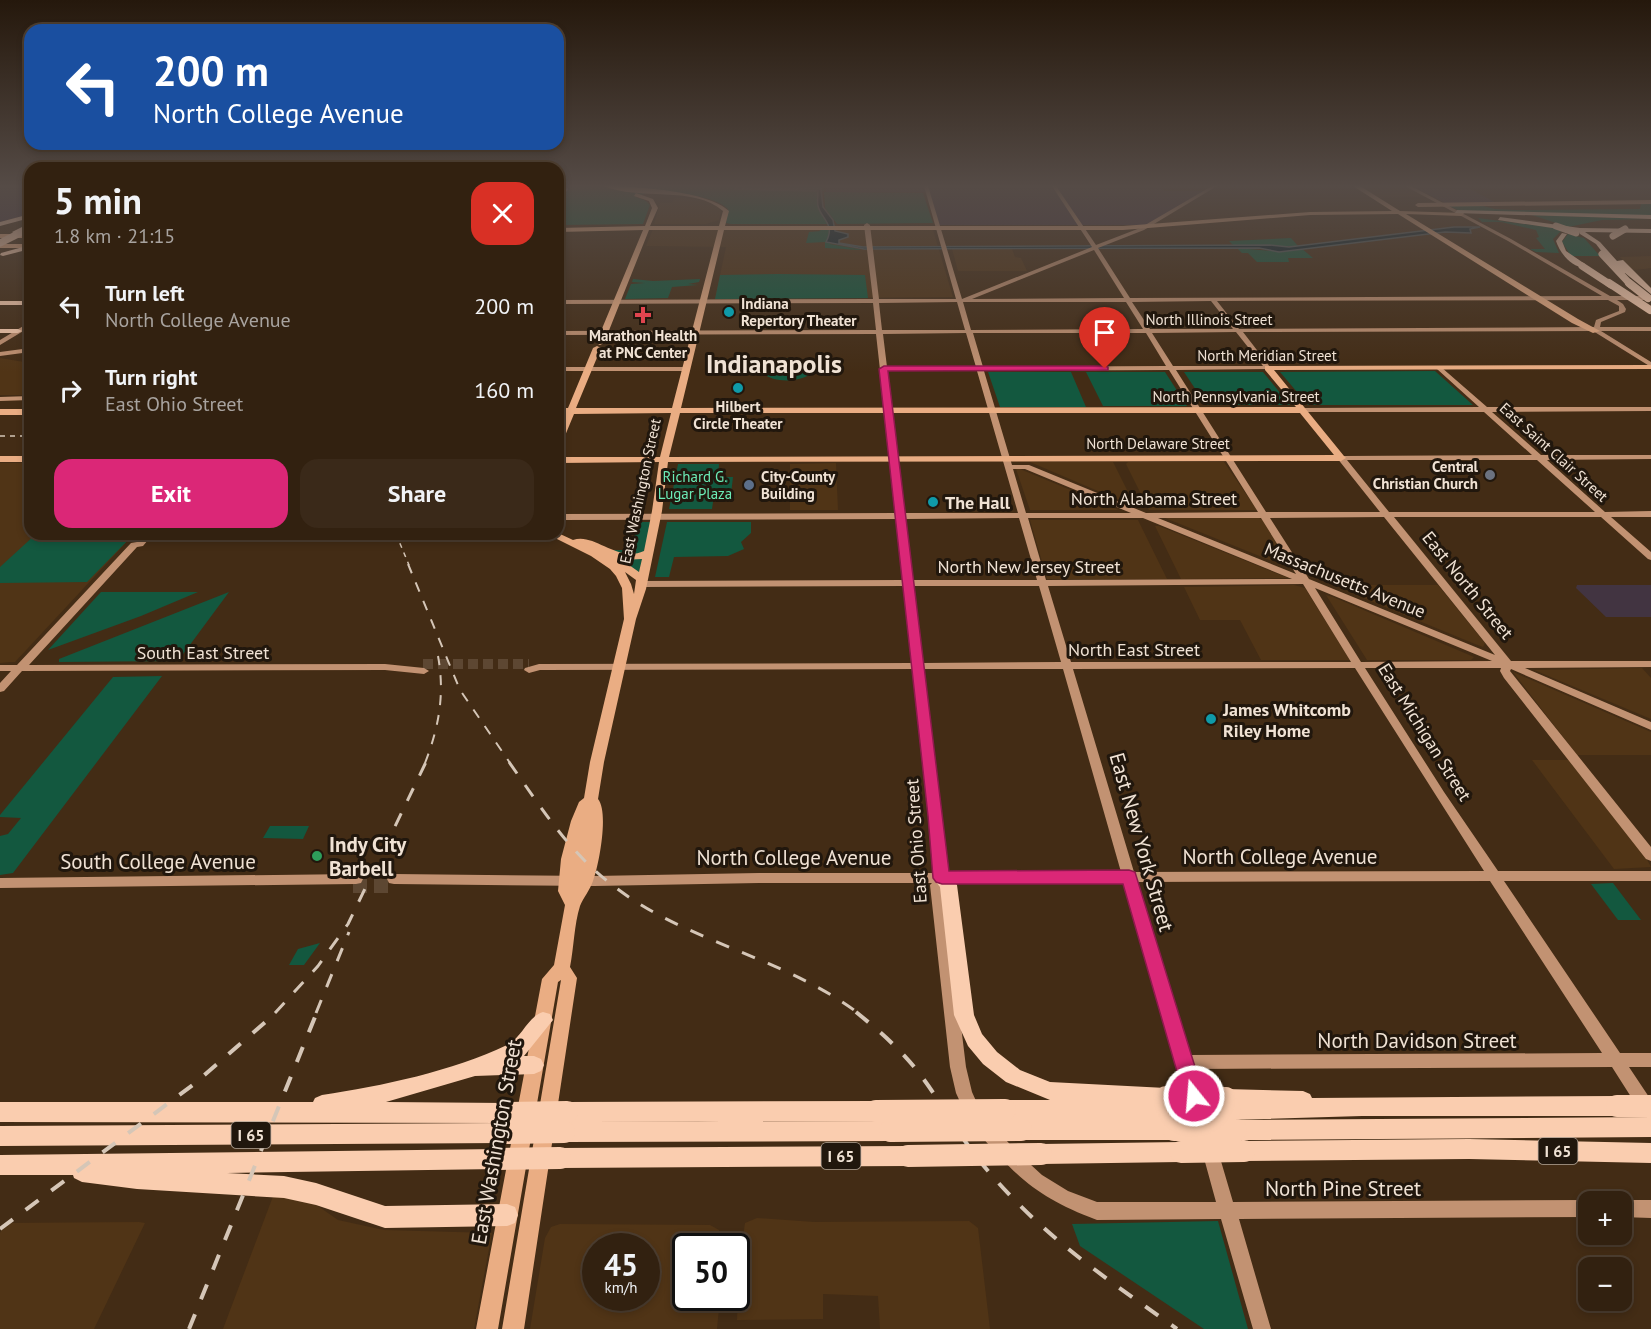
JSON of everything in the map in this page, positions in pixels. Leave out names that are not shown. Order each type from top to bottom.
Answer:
[{"type":"highway","points":[[1562,248],[1567,256],[1582,266],[1651,303]]},
{"type":"highway","points":[[1602,248],[1651,303]]},
{"type":"highway","points":[[1607,254],[1608,248]]},
{"type":"highway","points":[[2,255],[24,249]]},
{"type":"highway","points":[[1607,254],[1651,290]]},
{"type":"highway","points":[[0,303],[24,303]]},
{"type":"highway","points":[[0,331],[18,331]]},
{"type":"highway","points":[[942,878],[948,885],[964,1015],[975,1040],[990,1058],[1013,1076],[1050,1091],[1170,1112]]},
{"type":"highway","points":[[0,1112],[227,1111],[304,1107],[356,1100],[475,1066],[517,1050],[543,1020]]},
{"type":"highway","points":[[475,1066],[534,1065]]},
{"type":"highway","points":[[779,1120],[876,1111],[1231,1113],[1362,1106],[1651,1106]]},
{"type":"highway","points":[[227,1111],[505,1123]]},
{"type":"highway","name":"I 65","points":[[0,1136],[505,1123],[779,1120],[890,1131],[1021,1130],[1170,1112],[1231,1113],[1405,1129],[1641,1127]]},
{"type":"highway","name":"I 65","points":[[0,1165],[1469,1149],[1649,1153]]},
{"type":"highway","points":[[29,1165],[136,1178],[284,1187],[316,1194],[385,1216],[507,1215]]},
{"type":"main road","points":[[564,428],[604,333],[610,302],[637,248]]},
{"type":"main road","name":"East Washington Street","points":[[488,1329],[550,979],[562,968],[572,904],[581,894],[576,881],[592,790],[618,667],[641,584],[656,516],[664,459],[716,248]]},
{"type":"main road","name":"East Ohio Street","points":[[869,248],[919,666],[942,878],[937,885],[959,1077],[967,1101],[978,1120],[1014,1162],[1065,1200],[1097,1211]]},
{"type":"main road","name":"East New York Street","points":[[944,248],[1262,1329]]},
{"type":"main road","points":[[960,301],[1092,248]]},
{"type":"main road","name":"East Michigan Street","points":[[1096,248],[1435,786],[1651,1113]]},
{"type":"main road","points":[[1457,248],[1541,300],[1596,330],[1651,366]]},
{"type":"main road","points":[[1523,248],[1621,305],[1623,310],[1617,315],[1598,321],[1596,330]]},
{"type":"main road","points":[[564,302],[1612,299],[1651,303]]},
{"type":"main road","points":[[1213,300],[1268,368]]},
{"type":"main road","points":[[0,343],[24,328]]},
{"type":"main road","name":"North Illinois Street","points":[[564,333],[1651,329]]},
{"type":"main road","points":[[18,331],[24,332]]},
{"type":"main road","points":[[0,354],[24,351]]},
{"type":"main road","name":"North Meridian Street","points":[[884,369],[1651,366]]},
{"type":"main road","name":"East North Street","points":[[1268,368],[1508,664],[1505,671],[1508,676],[1651,856]]},
{"type":"main road","name":"East Saint Clair Street","points":[[1439,368],[1651,557]]},
{"type":"main road","points":[[564,369],[686,369]]},
{"type":"main road","points":[[0,399],[24,398]]},
{"type":"main road","name":"North Pennsylvania Street","points":[[564,411],[1651,409]]},
{"type":"main road","points":[[0,412],[24,412]]},
{"type":"main road","name":"North Delaware Street","points":[[564,460],[894,459],[1025,463],[1228,458],[1651,457]]},
{"type":"main road","points":[[0,460],[24,460]]},
{"type":"main road","name":"Massachusetts Avenue","points":[[1025,463],[1119,505],[1308,582],[1336,588],[1651,726]]},
{"type":"main road","points":[[1116,514],[1120,509],[1119,505]]},
{"type":"main road","name":"North Alabama Street","points":[[564,517],[901,514],[1651,514]]},
{"type":"main road","points":[[564,537],[626,558],[639,557],[647,553]]},
{"type":"main road","points":[[0,689],[134,545],[132,544],[136,540]]},
{"type":"main road","points":[[134,545],[140,544],[144,540]]},
{"type":"main road","name":"East Washington Street","points":[[564,540],[608,563],[620,573],[626,584],[630,619]]},
{"type":"main road","points":[[573,540],[613,558],[637,575],[641,579],[641,584]]},
{"type":"main road","name":"North New Jersey Street","points":[[641,584],[1308,582]]},
{"type":"main road","points":[[1319,600],[1324,594],[1336,588]]},
{"type":"main road","name":"North East Street","points":[[618,667],[1651,664]]},
{"type":"main road","name":"South East Street","points":[[0,668],[423,667]]},
{"type":"main road","points":[[532,667],[618,667]]},
{"type":"main road","name":"North College Avenue","points":[[576,881],[595,886],[648,884],[657,879],[755,878],[1651,876]]},
{"type":"main road","name":"South College Avenue","points":[[0,883],[316,881],[320,885],[354,883]]},
{"type":"main road","points":[[393,883],[576,881]]},
{"type":"main road","name":"East Washington Street","points":[[513,1329],[569,978],[562,968]]},
{"type":"main road","name":"North Davidson Street","points":[[1184,1062],[1651,1060]]},
{"type":"main road","name":"North Pine Street","points":[[1097,1211],[1578,1209]]},
{"type":"main road","points":[[1632,1209],[1651,1209]]},
{"type":"shaded area","points":[[726,248],[938,248],[953,297],[715,299]]},
{"type":"shaded area","points":[[952,249],[1012,249],[1015,257],[1021,258],[1027,271],[958,271]]},
{"type":"shaded area","points":[[1651,256],[1651,268],[1632,270],[1620,257]]},
{"type":"shaded area","points":[[0,358],[24,362],[24,395],[0,395]]},
{"type":"shaded area","points":[[1030,462],[1113,462],[1132,500],[1126,503]]},
{"type":"shaded area","points":[[1128,462],[1224,462],[1257,510],[1149,510],[1126,464]]},
{"type":"shaded area","points":[[0,463],[24,463],[24,540],[128,540],[15,662],[0,663]]},
{"type":"shaded area","points":[[836,463],[838,510],[790,510],[790,464]]},
{"type":"shaded area","points":[[1016,469],[1020,469],[1119,510],[1030,510]]},
{"type":"shaded area","points":[[1165,518],[1259,518],[1263,520],[1291,564],[1287,567]]},
{"type":"shaded area","points":[[1030,520],[1138,520],[1167,579],[1047,579]]},
{"type":"shaded area","points":[[1155,526],[1159,526],[1288,578],[1181,579]]},
{"type":"shaded area","points":[[1294,585],[1305,588],[1350,660],[1261,660],[1240,620],[1200,620],[1184,587]]},
{"type":"shaded area","points":[[1349,585],[1438,585],[1485,643],[1483,647],[1475,644],[1339,588]]},
{"type":"shaded area","points":[[1577,585],[1651,585],[1651,617],[1606,617],[1576,588]]},
{"type":"shaded area","points":[[1326,595],[1474,657],[1471,660],[1367,660]]},
{"type":"shaded area","points":[[1642,668],[1651,678],[1651,719],[1534,670]]},
{"type":"shaded area","points":[[1513,672],[1651,732],[1651,755],[1577,755]]},
{"type":"shaded area","points":[[1532,760],[1570,760],[1644,854],[1651,867],[1614,869]]},
{"type":"shaded area","points":[[275,1191],[315,1204],[338,1220],[384,1230],[492,1233],[474,1329],[223,1329]]},
{"type":"shaded area","points":[[757,1218],[814,1222],[969,1221],[978,1228],[990,1329],[880,1329],[878,1296],[823,1294],[823,1319],[737,1320],[737,1311],[750,1311],[750,1233],[744,1233],[745,1223]]},
{"type":"shaded area","points":[[6,1223],[145,1223],[94,1329],[0,1329],[0,1233]]},
{"type":"shaded area","points":[[560,1224],[710,1225],[719,1230],[719,1233],[672,1233],[672,1311],[719,1311],[717,1329],[530,1329],[545,1238],[551,1227]]},
{"type":"green space","points":[[825,248],[852,248],[863,250]]},
{"type":"green space","points":[[1237,248],[1272,251],[1301,248],[1313,258],[1288,258],[1289,262],[1257,262],[1248,253],[1242,253]]},
{"type":"green space","points":[[1557,248],[1559,253],[1536,252],[1530,249]]},
{"type":"green space","points":[[1566,248],[1593,248],[1600,256],[1571,256]]},
{"type":"green space","points":[[720,275],[865,275],[868,298],[715,299]]},
{"type":"green space","points":[[633,279],[653,281],[700,279],[699,282],[688,284],[698,285],[672,287],[668,298],[625,299],[631,284],[645,283],[632,282]]},
{"type":"green space","points":[[788,358],[806,361],[814,367],[814,371],[803,378],[779,380],[760,371],[762,365],[768,361]]},
{"type":"green space","points":[[1435,371],[1473,405],[1308,405],[1280,372]]},
{"type":"green space","points":[[988,372],[1071,372],[1086,407],[1000,407]]},
{"type":"green space","points":[[1086,372],[1165,372],[1187,406],[1103,406]]},
{"type":"green space","points":[[1184,372],[1263,372],[1290,405],[1206,405]]},
{"type":"green space","name":"Richard G. Lugar Plaza","points":[[678,464],[719,464],[718,477],[733,477],[731,494],[714,495],[712,509],[669,509]]},
{"type":"green space","points":[[638,522],[651,522],[639,573],[623,561],[626,556],[613,550],[631,550]]},
{"type":"green space","points":[[667,522],[751,522],[751,533],[741,542],[744,549],[728,556],[674,557],[669,577],[655,577]]},
{"type":"green space","points":[[29,540],[128,540],[87,582],[0,583],[0,567]]},
{"type":"green space","points":[[101,592],[198,592],[141,616],[48,650]]},
{"type":"green space","points":[[229,592],[178,661],[59,662],[59,659]]},
{"type":"green space","points":[[162,676],[13,873],[0,875],[0,836],[8,834],[21,818],[0,817],[0,815],[113,677]]},
{"type":"green space","points":[[270,826],[309,826],[303,839],[263,838]]},
{"type":"green space","points":[[1613,883],[1641,920],[1618,920],[1591,884]]},
{"type":"green space","points":[[320,943],[304,965],[289,965],[298,949]]},
{"type":"green space","points":[[1218,1221],[1248,1329],[1204,1329],[1080,1246],[1072,1224]]},
{"type":"water","points":[[859,248],[1251,248],[864,249]]},
{"type":"water","points":[[1259,248],[1312,248],[1279,252]]},
{"type":"tunnel","points":[[423,664],[529,664]]},
{"type":"tunnel","points":[[353,886],[392,886]]},
{"type":"railway","points":[[0,436],[24,436]]},
{"type":"railway","points":[[399,540],[409,565]]},
{"type":"railway","points":[[408,564],[460,690],[510,763]]},
{"type":"railway","points":[[425,763],[434,736],[441,697],[438,656]]},
{"type":"railway","points":[[275,1013],[318,966],[348,924],[426,762]]},
{"type":"railway","points":[[509,762],[568,842],[611,884],[639,904],[670,921],[798,977],[829,993],[858,1013]]},
{"type":"railway","points":[[316,1013],[349,932]]},
{"type":"railway","points":[[0,1229],[194,1084],[277,1012]]},
{"type":"railway","points":[[189,1329],[317,1012]]},
{"type":"railway","points":[[856,1012],[887,1038],[908,1060],[983,1165],[1028,1213],[1074,1254],[1177,1329]]},
{"type":"place","name":"Indiana Repertory Theater","points":[[729,312]]},
{"type":"place","name":"Marathon Health at PNC Center","points":[[643,315]]},
{"type":"place","name":"Hilbert Circle Theater","points":[[738,388]]},
{"type":"place","name":"Central Christian Church","points":[[1490,475]]},
{"type":"place","name":"City-County Building","points":[[749,485]]},
{"type":"place","name":"The Hall","points":[[933,502]]},
{"type":"place","name":"James Whitcomb Riley Home","points":[[1211,719]]},
{"type":"place","name":"Indy City Barbell","points":[[317,856]]},
{"type":"district","name":"Indianapolis","points":[[774,363]]},
{"type":"route","points":[[1105,369],[884,369],[942,878],[1129,877],[1194,1096]]}]
